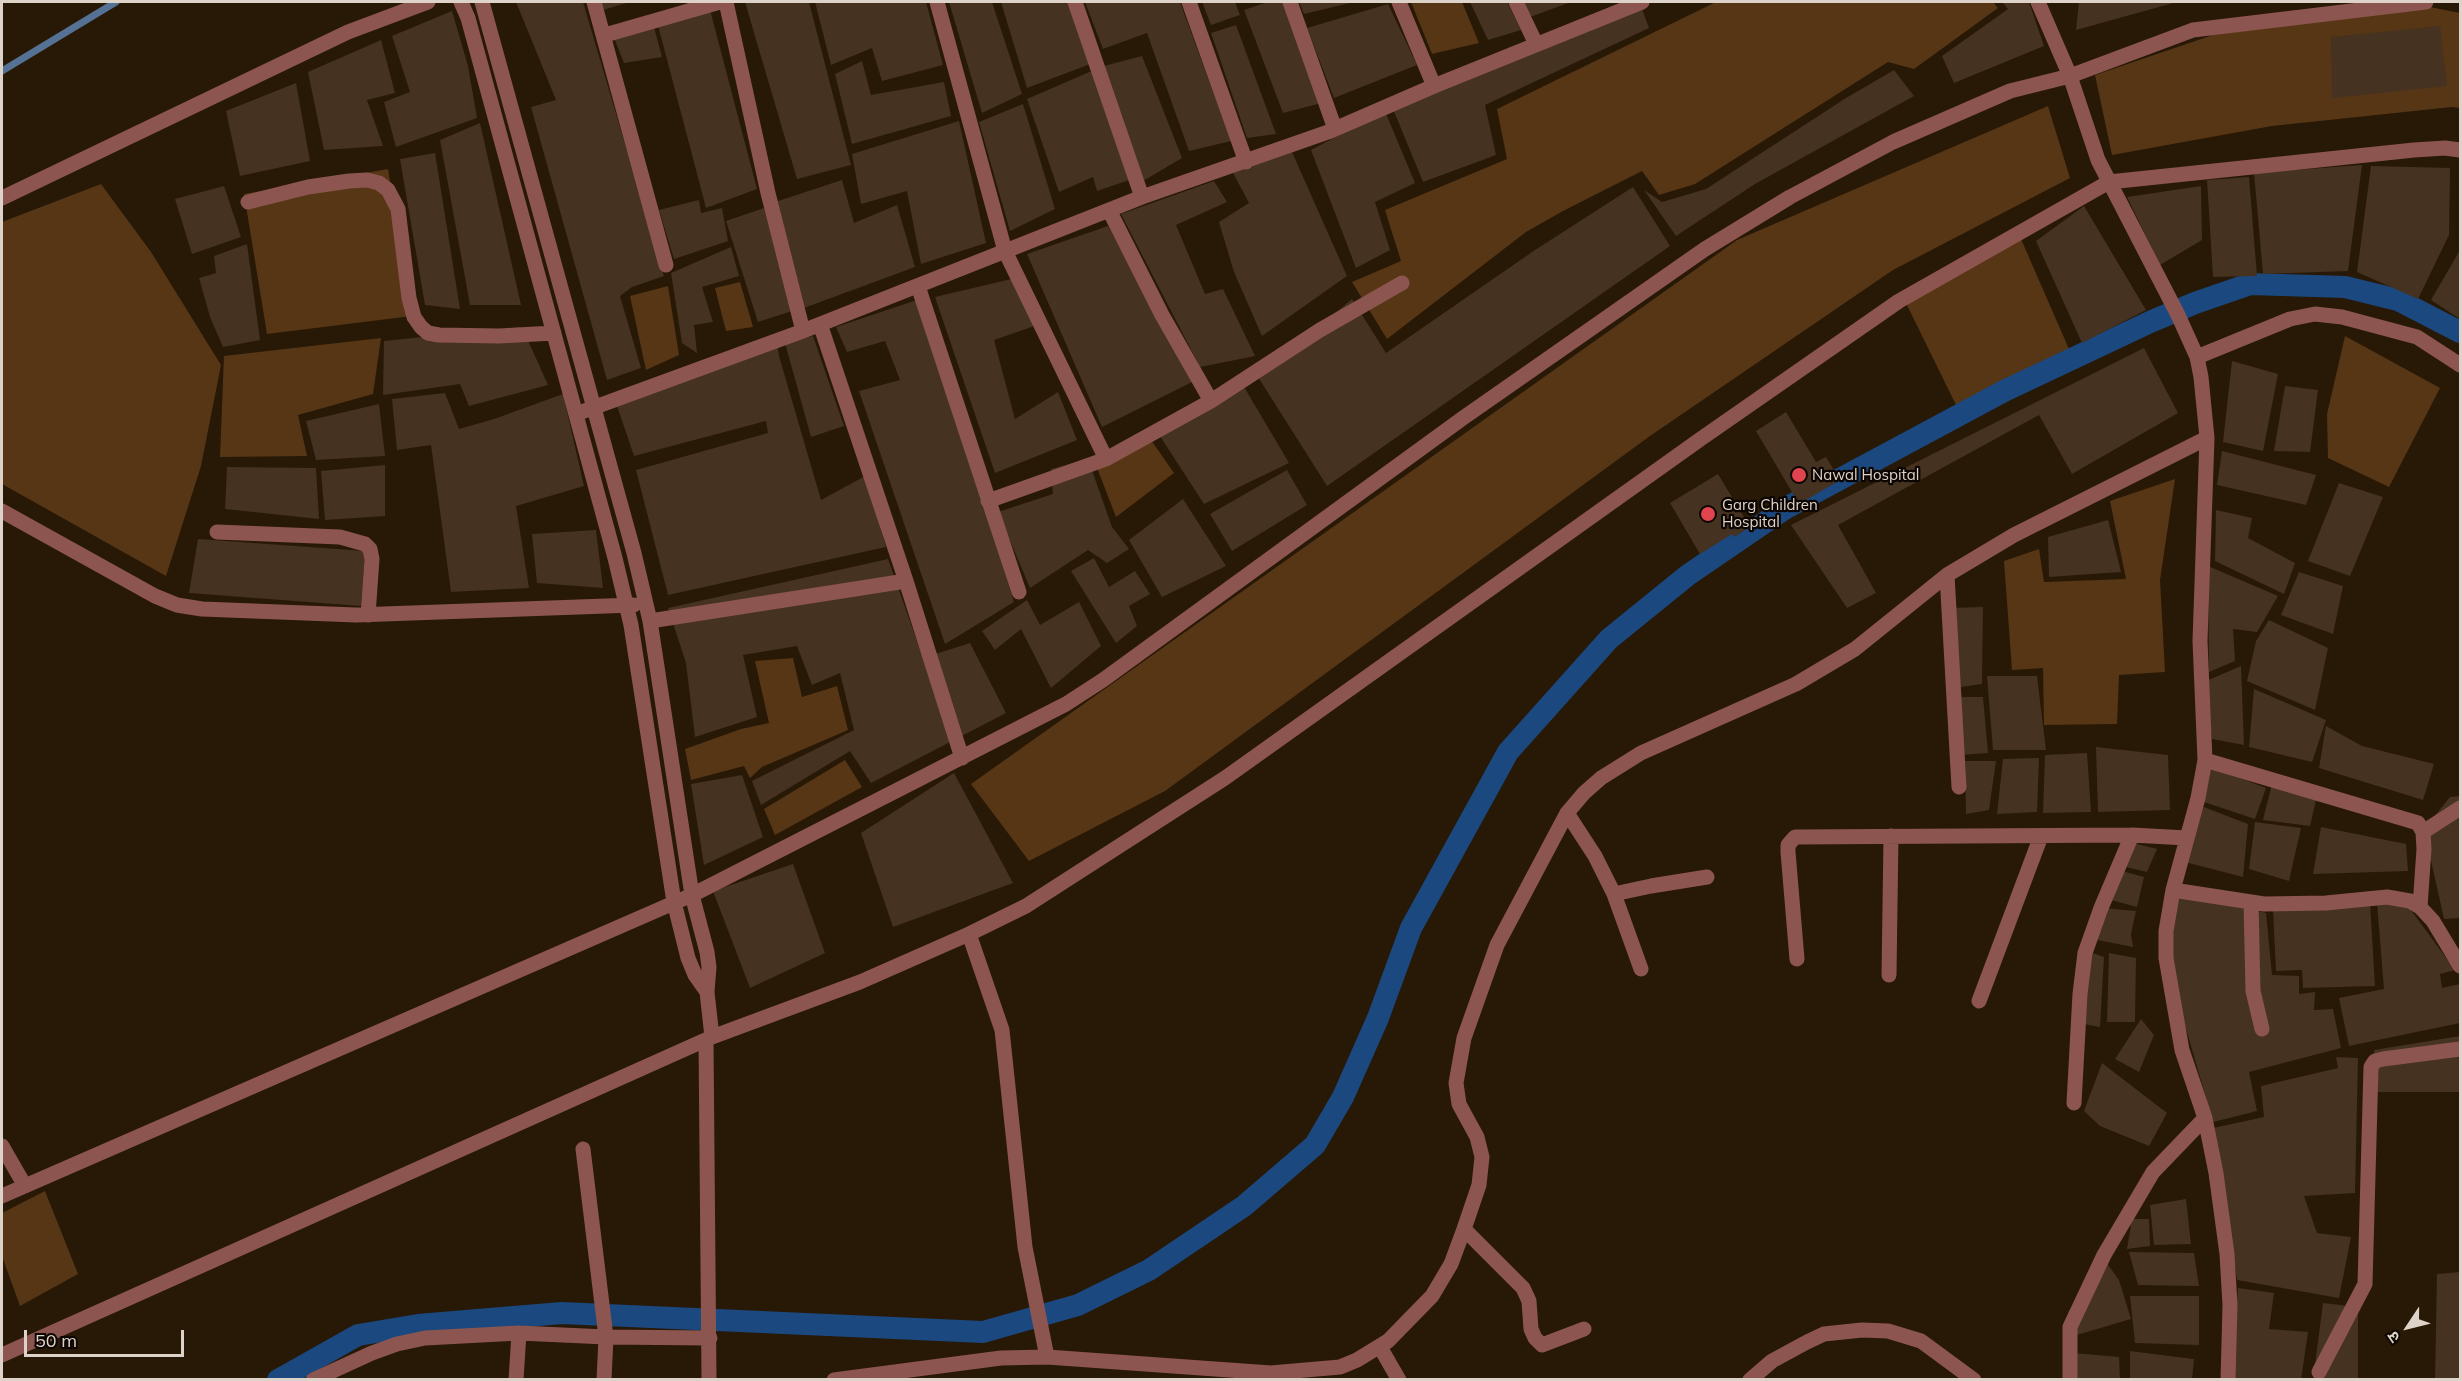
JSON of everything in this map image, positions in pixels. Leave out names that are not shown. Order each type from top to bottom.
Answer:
[{"type":"street","points":[[2,198],[327,42],[428,2]]},
{"type":"street","points":[[461,2],[471,29],[626,605],[674,902],[692,967],[707,992]]},
{"type":"street","points":[[482,2],[646,603],[693,895],[707,952],[709,967],[707,992],[709,1380]]},
{"type":"street","points":[[594,2],[605,35],[666,265]]},
{"type":"street","points":[[605,35],[720,2]]},
{"type":"street","points":[[726,2],[768,193],[803,331]]},
{"type":"street","points":[[937,2],[1005,251],[1106,459]]},
{"type":"street","points":[[1075,2],[1142,196]]},
{"type":"street","points":[[1190,2],[1246,162]]},
{"type":"street","points":[[1290,2],[1335,129]]},
{"type":"street","points":[[1400,2],[1434,86]]},
{"type":"street","points":[[1516,2],[1536,44]]},
{"type":"street","points":[[576,414],[803,331],[1142,196],[1246,162],[1335,129],[1536,44],[1604,8],[1642,2]]},
{"type":"street","points":[[2038,2],[2070,76],[2088,133],[2109,182],[2178,315],[2197,357],[2207,438],[2200,641],[2205,760],[2173,890],[2166,931],[2166,958],[2182,1050],[2205,1118],[2216,1173],[2227,1254],[2230,1305],[2228,1380]]},
{"type":"street","points":[[2,1196],[693,895],[1066,704],[1463,418],[1704,249],[1790,196],[1893,142],[2010,91],[2070,76],[2193,30],[2402,3],[2426,2]]},
{"type":"street","points":[[2,1355],[709,1039],[849,987],[1026,906],[1225,778],[1702,438],[1899,302],[2109,182],[2403,151],[2445,148],[2460,150]]},
{"type":"street","points":[[248,202],[308,187],[349,181],[368,180],[379,183],[388,190],[398,209],[409,298],[414,317],[428,333],[499,336],[554,333]]},
{"type":"street","points":[[1109,210],[1162,315],[1211,401]]},
{"type":"street","points":[[988,501],[1106,459],[1211,401],[1320,330],[1402,283]]},
{"type":"street","points":[[918,286],[1019,592]]},
{"type":"street","points":[[2197,357],[2290,319],[2315,314],[2342,316],[2417,337],[2460,365]]},
{"type":"street","points":[[820,324],[906,581],[962,758]]},
{"type":"street","points":[[834,1380],[905,1374],[1001,1358],[1047,1357],[1271,1373],[1340,1367],[1380,1347],[1394,1336],[1432,1296],[1451,1264],[1464,1229],[1479,1185],[1482,1157],[1477,1137],[1459,1104],[1456,1083],[1464,1038],[1497,945],[1567,813],[1584,793],[1601,778],[1641,753],[1796,684],[1855,649],[1947,575],[2014,535],[2207,438]]},
{"type":"street","points":[[2,511],[155,596],[177,605],[202,609],[368,615],[646,603]]},
{"type":"street","points":[[217,532],[340,537],[365,544],[370,549],[372,559],[368,615]]},
{"type":"street","points":[[1947,575],[1959,787]]},
{"type":"street","points":[[650,621],[906,581]]},
{"type":"street","points":[[2205,760],[2418,823],[2423,832],[2420,907]]},
{"type":"street","points":[[2423,832],[2460,808]]},
{"type":"street","points":[[1567,813],[1595,856],[1614,894],[1641,969]]},
{"type":"street","points":[[1797,959],[1788,852],[1791,840],[1800,836],[2132,835],[2187,838]]},
{"type":"street","points":[[2074,1103],[2080,993],[2085,953],[2132,835]]},
{"type":"street","points":[[1889,975],[1891,836]]},
{"type":"street","points":[[1979,1001],[2041,836]]},
{"type":"street","points":[[1614,894],[1707,878]]},
{"type":"street","points":[[2173,890],[2264,904],[2326,903],[2387,897],[2410,901],[2420,907],[2454,945],[2460,966]]},
{"type":"street","points":[[2251,902],[2253,991],[2262,1029]]},
{"type":"street","points":[[969,934],[1002,1030],[1025,1247],[1047,1357]]},
{"type":"street","points":[[2319,1372],[2365,1284],[2371,1067],[2375,1061],[2383,1059],[2460,1049]]},
{"type":"street","points":[[2070,1380],[2070,1327],[2104,1254],[2153,1172],[2205,1118]]},
{"type":"street","points":[[2,1146],[25,1185]]},
{"type":"street","points":[[584,1149],[606,1338],[604,1380]]},
{"type":"street","points":[[1464,1229],[1523,1288],[1529,1301],[1531,1329],[1535,1338],[1542,1345],[1584,1329]]},
{"type":"street","points":[[1750,1380],[1772,1362],[1807,1341],[1824,1334],[1862,1330],[1888,1330],[1922,1341],[1974,1380]]},
{"type":"street","points":[[313,1380],[350,1361],[397,1344],[425,1338],[519,1333],[606,1338],[710,1338]]},
{"type":"street","points":[[516,1380],[519,1333]]},
{"type":"street","points":[[1380,1347],[1399,1380]]},
{"type":"shaded area","points":[[1411,2],[1462,2],[1479,43],[1432,54]]},
{"type":"shaded area","points":[[1716,2],[1993,2],[1998,8],[1914,69],[1888,62],[1695,184],[1659,195],[1642,171],[1563,211],[1526,232],[1387,339],[1352,282],[1401,261],[1385,210],[1507,159],[1497,109]]},
{"type":"shaded area","points":[[2430,7],[2460,13],[2460,108],[2272,126],[2112,155],[2095,75],[2213,35]]},
{"type":"shaded area","points":[[2048,106],[2070,178],[1893,270],[1650,436],[1165,791],[1029,861],[971,784],[1737,240]]},
{"type":"shaded area","points":[[388,169],[412,316],[267,334],[244,194]]},
{"type":"shaded area","points":[[101,184],[151,252],[221,365],[201,466],[166,576],[2,484],[2,222]]},
{"type":"shaded area","points":[[2021,239],[2069,349],[1956,405],[1903,297]]},
{"type":"shaded area","points":[[740,282],[753,327],[726,331],[715,288]]},
{"type":"shaded area","points":[[668,286],[679,355],[646,370],[630,296]]},
{"type":"shaded area","points":[[2345,336],[2440,388],[2389,487],[2328,458],[2327,414]]},
{"type":"shaded area","points":[[381,338],[373,394],[298,415],[307,456],[220,457],[224,356]]},
{"type":"shaded area","points":[[1144,430],[1174,473],[1116,517],[1094,460]]},
{"type":"shaded area","points":[[2175,479],[2160,580],[2165,672],[2119,675],[2117,724],[2044,725],[2043,668],[2012,670],[2004,561],[2039,549],[2044,582],[2126,579],[2110,501]]},
{"type":"shaded area","points":[[793,658],[802,697],[837,686],[848,730],[762,767],[750,778],[744,766],[691,780],[685,749],[741,729],[769,723],[755,661]]},
{"type":"shaded area","points":[[845,760],[862,787],[775,835],[764,809]]},
{"type":"shaded area","points":[[45,1191],[78,1274],[20,1306],[2,1256],[2,1213]]},
{"type":"building","points":[[516,2],[583,2],[664,276],[632,287],[620,296],[641,368],[607,380],[531,107],[556,100]]},
{"type":"building","points":[[601,2],[630,2],[603,10]]},
{"type":"building","points":[[691,2],[708,2],[757,189],[706,208],[655,14]]},
{"type":"building","points":[[745,2],[809,2],[851,165],[797,179]]},
{"type":"building","points":[[815,2],[926,2],[943,65],[882,81],[872,48],[831,65]]},
{"type":"building","points":[[949,2],[992,2],[1022,94],[982,113]]},
{"type":"building","points":[[1001,2],[1069,2],[1093,63],[1027,88]]},
{"type":"building","points":[[1085,2],[1180,2],[1231,141],[1189,151],[1147,33],[1103,49]]},
{"type":"building","points":[[1202,2],[1235,2],[1240,15],[1211,25]]},
{"type":"building","points":[[1268,2],[1285,2],[1322,103],[1283,113],[1244,10]]},
{"type":"building","points":[[1299,2],[1354,2],[1304,14]]},
{"type":"building","points":[[1470,2],[1507,2],[1521,30],[1488,40]]},
{"type":"building","points":[[1523,2],[1571,2],[1530,17]]},
{"type":"building","points":[[2002,2],[2029,2],[2044,46],[1954,83],[1942,56],[2008,9]]},
{"type":"building","points":[[2079,2],[2177,2],[2076,30]]},
{"type":"building","points":[[1388,4],[1417,65],[1334,98],[1307,28]]},
{"type":"building","points":[[1642,9],[1649,28],[1485,105],[1496,155],[1423,182],[1393,109]]},
{"type":"building","points":[[452,11],[468,66],[477,118],[396,147],[384,102],[410,92],[392,36]]},
{"type":"building","points":[[1236,25],[1276,134],[1247,138],[1211,33]]},
{"type":"building","points":[[2440,26],[2447,86],[2332,98],[2331,37]]},
{"type":"building","points":[[654,27],[662,57],[624,63],[614,38]]},
{"type":"building","points":[[381,40],[395,93],[367,100],[383,146],[324,150],[308,72]]},
{"type":"building","points":[[1142,56],[1182,158],[1143,181],[1104,66]]},
{"type":"building","points":[[862,61],[871,95],[944,82],[951,116],[852,144],[835,74]]},
{"type":"building","points":[[1094,70],[1132,179],[1097,191],[1093,177],[1059,192],[1027,99]]},
{"type":"building","points":[[1894,70],[1914,96],[1755,184],[1676,236],[1644,190],[1662,202],[1706,189],[1846,98]]},
{"type":"building","points":[[296,83],[310,161],[240,176],[226,111]]},
{"type":"building","points":[[1023,104],[1055,209],[1010,231],[979,122]]},
{"type":"building","points":[[1385,111],[1415,183],[1375,202],[1390,250],[1356,268],[1311,150]]},
{"type":"building","points":[[959,121],[986,243],[921,264],[907,191],[861,204],[852,154]]},
{"type":"building","points":[[480,123],[521,305],[470,305],[440,140]]},
{"type":"building","points":[[1292,152],[1347,276],[1262,336],[1234,272],[1219,222],[1249,203],[1231,169]]},
{"type":"building","points":[[435,153],[460,309],[425,305],[400,159]]},
{"type":"building","points":[[2362,165],[2348,271],[2263,274],[2254,173]]},
{"type":"building","points":[[2371,166],[2450,168],[2449,235],[2418,299],[2357,272]]},
{"type":"building","points":[[2249,177],[2257,276],[2213,277],[2207,180]]},
{"type":"building","points":[[842,180],[854,223],[897,205],[915,267],[804,308],[772,203]]},
{"type":"building","points":[[1214,181],[1227,202],[1176,225],[1205,294],[1223,289],[1255,356],[1200,367],[1121,214]]},
{"type":"building","points":[[224,186],[241,237],[192,254],[175,199]]},
{"type":"building","points":[[2201,186],[2202,240],[2160,265],[2127,197]]},
{"type":"building","points":[[1633,187],[1670,246],[1327,486],[1258,377],[1352,299],[1386,353],[1535,250]]},
{"type":"building","points":[[699,200],[701,213],[722,208],[728,241],[674,259],[659,210]]},
{"type":"building","points":[[2084,206],[2146,310],[2082,343],[2036,241]]},
{"type":"building","points":[[764,208],[792,311],[758,322],[726,221]]},
{"type":"building","points":[[1108,226],[1194,381],[1102,427],[1027,254]]},
{"type":"building","points":[[247,244],[260,340],[223,347],[210,317],[199,278],[216,273],[214,256]]},
{"type":"building","points":[[731,247],[739,276],[702,287],[713,322],[694,325],[697,353],[682,343],[671,273]]},
{"type":"building","points":[[2460,250],[2460,319],[2431,300]]},
{"type":"building","points":[[1024,276],[1046,322],[994,340],[1015,419],[1058,392],[1077,440],[995,473],[935,297]]},
{"type":"building","points":[[920,299],[1014,602],[945,644],[859,391],[900,380],[885,341],[847,352],[836,327]]},
{"type":"building","points":[[522,327],[548,385],[469,406],[460,384],[383,395],[384,341]]},
{"type":"building","points":[[776,335],[779,356],[821,500],[865,476],[886,547],[668,595],[636,470],[768,433],[766,421],[634,456],[614,397]]},
{"type":"building","points":[[813,336],[844,426],[811,437],[785,343]]},
{"type":"building","points":[[2144,348],[2178,413],[2072,474],[2039,415],[1838,525],[1876,593],[1847,608],[1791,525]]},
{"type":"building","points":[[2232,361],[2278,374],[2263,451],[2223,442]]},
{"type":"building","points":[[1240,380],[1289,463],[1204,504],[1154,427]]},
{"type":"building","points":[[2285,386],[2318,390],[2310,452],[2274,451]]},
{"type":"building","points":[[445,393],[459,429],[563,394],[584,486],[516,506],[529,588],[451,592],[431,445],[397,450],[392,399]]},
{"type":"building","points":[[379,404],[385,456],[316,460],[306,421]]},
{"type":"building","points":[[1786,412],[1816,462],[1826,457],[1840,480],[1799,504],[1756,431]]},
{"type":"building","points":[[2222,451],[2316,475],[2306,505],[2217,485]]},
{"type":"building","points":[[1088,459],[1112,527],[1129,549],[1107,563],[1088,550],[1030,588],[998,512],[1053,494],[1051,469]]},
{"type":"building","points":[[385,465],[385,516],[325,520],[321,471]]},
{"type":"building","points":[[227,467],[316,468],[319,519],[225,509]]},
{"type":"building","points":[[1287,470],[1307,505],[1232,551],[1210,514]]},
{"type":"building","points":[[1718,474],[1750,527],[1734,537],[1732,534],[1700,554],[1670,503]]},
{"type":"building","points":[[2339,483],[2383,497],[2350,576],[2308,561]]},
{"type":"building","points":[[1183,499],[1226,566],[1162,597],[1129,540]]},
{"type":"building","points":[[2216,510],[2252,518],[2248,538],[2295,563],[2284,594],[2215,561]]},
{"type":"building","points":[[2108,520],[2121,572],[2049,577],[2048,537]]},
{"type":"building","points":[[596,530],[603,588],[537,583],[532,534]]},
{"type":"building","points":[[198,539],[365,551],[361,606],[189,593]]},
{"type":"building","points":[[1094,558],[1109,587],[1135,571],[1150,594],[1129,606],[1137,626],[1116,643],[1071,571]]},
{"type":"building","points":[[888,559],[923,658],[970,643],[1006,713],[871,783],[850,751],[761,805],[752,781],[854,730],[840,673],[812,685],[797,646],[743,655],[757,717],[695,737],[686,663],[668,608]]},
{"type":"building","points":[[2208,566],[2278,596],[2257,632],[2233,629],[2235,661],[2209,672]]},
{"type":"building","points":[[2299,572],[2343,586],[2333,634],[2281,615]]},
{"type":"building","points":[[1027,600],[1040,625],[1079,602],[1101,646],[1051,688],[1021,629],[995,650],[982,631]]},
{"type":"building","points":[[1983,607],[1982,684],[1954,688],[1949,608]]},
{"type":"building","points":[[2269,620],[2328,648],[2315,710],[2247,681],[2256,641]]},
{"type":"building","points":[[2241,666],[2244,745],[2212,739],[2206,681]]},
{"type":"building","points":[[1987,676],[2037,676],[2046,750],[1993,750]]},
{"type":"building","points":[[2254,689],[2326,720],[2312,762],[2249,747]]},
{"type":"building","points":[[1958,697],[1983,697],[1988,753],[1961,755]]},
{"type":"building","points":[[2326,726],[2362,746],[2434,764],[2423,800],[2319,768]]},
{"type":"building","points":[[2096,747],[2168,755],[2170,810],[2098,812]]},
{"type":"building","points":[[2087,753],[2091,812],[2043,813],[2045,755]]},
{"type":"building","points":[[2039,758],[2037,812],[1997,814],[2003,759]]},
{"type":"building","points":[[1965,761],[1996,761],[1989,810],[1966,814]]},
{"type":"building","points":[[2208,766],[2266,788],[2255,819],[2204,802]]},
{"type":"building","points":[[954,773],[1013,883],[893,927],[861,833]]},
{"type":"building","points":[[742,775],[763,837],[704,865],[691,784]]},
{"type":"building","points":[[2272,784],[2316,800],[2310,826],[2263,820]]},
{"type":"building","points":[[2460,796],[2460,918],[2444,919],[2424,829],[2450,797]]},
{"type":"building","points":[[2196,804],[2248,824],[2243,877],[2185,862]]},
{"type":"building","points":[[2255,822],[2301,828],[2289,881],[2249,869]]},
{"type":"building","points":[[2321,827],[2406,844],[2408,871],[2313,874]]},
{"type":"building","points":[[2133,843],[2157,849],[2147,872],[2122,866]]},
{"type":"building","points":[[793,864],[825,953],[750,988],[713,891]]},
{"type":"building","points":[[2118,870],[2144,877],[2137,907],[2107,899]]},
{"type":"building","points":[[2171,891],[2266,913],[2272,975],[2299,976],[2299,994],[2315,992],[2314,1010],[2333,1009],[2341,1048],[2249,1072],[2257,1111],[2213,1122],[2171,977]]},
{"type":"building","points":[[2370,902],[2375,986],[2303,988],[2302,970],[2276,971],[2273,910]]},
{"type":"building","points":[[2405,902],[2455,970],[2440,974],[2442,988],[2460,984],[2460,1023],[2349,1046],[2339,998],[2384,989],[2377,903]]},
{"type":"building","points":[[2103,908],[2136,911],[2131,934],[2133,947],[2087,938]]},
{"type":"building","points":[[2087,951],[2104,957],[2100,1027],[2084,1024]]},
{"type":"building","points":[[2109,953],[2136,958],[2135,1022],[2107,1022]]},
{"type":"building","points":[[2141,1019],[2154,1035],[2139,1072],[2115,1059]]},
{"type":"building","points":[[2460,1036],[2460,1092],[2378,1092],[2374,1050]]},
{"type":"building","points":[[2336,1057],[2358,1058],[2355,1193],[2304,1196],[2317,1233],[2351,1237],[2339,1298],[2237,1280],[2223,1170],[2213,1128],[2264,1117],[2261,1086],[2338,1068]]},
{"type":"building","points":[[2102,1063],[2167,1113],[2149,1146],[2100,1126],[2084,1111]]},
{"type":"building","points":[[2186,1199],[2191,1244],[2154,1245],[2150,1205]]},
{"type":"building","points":[[2132,1219],[2149,1219],[2150,1246],[2127,1249]]},
{"type":"building","points":[[2129,1252],[2194,1253],[2199,1286],[2138,1285]]},
{"type":"building","points":[[2106,1262],[2119,1280],[2131,1319],[2077,1335],[2068,1312]]},
{"type":"building","points":[[2460,1272],[2460,1380],[2435,1380],[2437,1274]]},
{"type":"building","points":[[2238,1288],[2274,1293],[2269,1329],[2308,1332],[2301,1380],[2231,1380]]},
{"type":"building","points":[[2130,1296],[2199,1296],[2199,1345],[2135,1343]]},
{"type":"building","points":[[2323,1303],[2358,1307],[2358,1380],[2313,1380]]},
{"type":"building","points":[[2130,1351],[2194,1359],[2192,1380],[2130,1380]]},
{"type":"building","points":[[2073,1353],[2119,1357],[2120,1380],[2072,1380]]},
{"type":"waterway","points":[[2,71],[116,2]]},
{"type":"waterway","points":[[278,1380],[358,1335],[418,1325],[562,1313],[983,1332],[1078,1305],[1149,1270],[1244,1206],[1315,1145],[1343,1097],[1378,1018],[1411,928],[1508,752],[1609,639],[1688,575],[1786,508],[2004,391],[2150,322],[2250,284],[2345,287],[2398,300],[2460,332]]},
{"type":"place","name":"Nawal Hospital","points":[[1799,475]]},
{"type":"place","name":"Garg Children Hospital","points":[[1708,514]]}]
